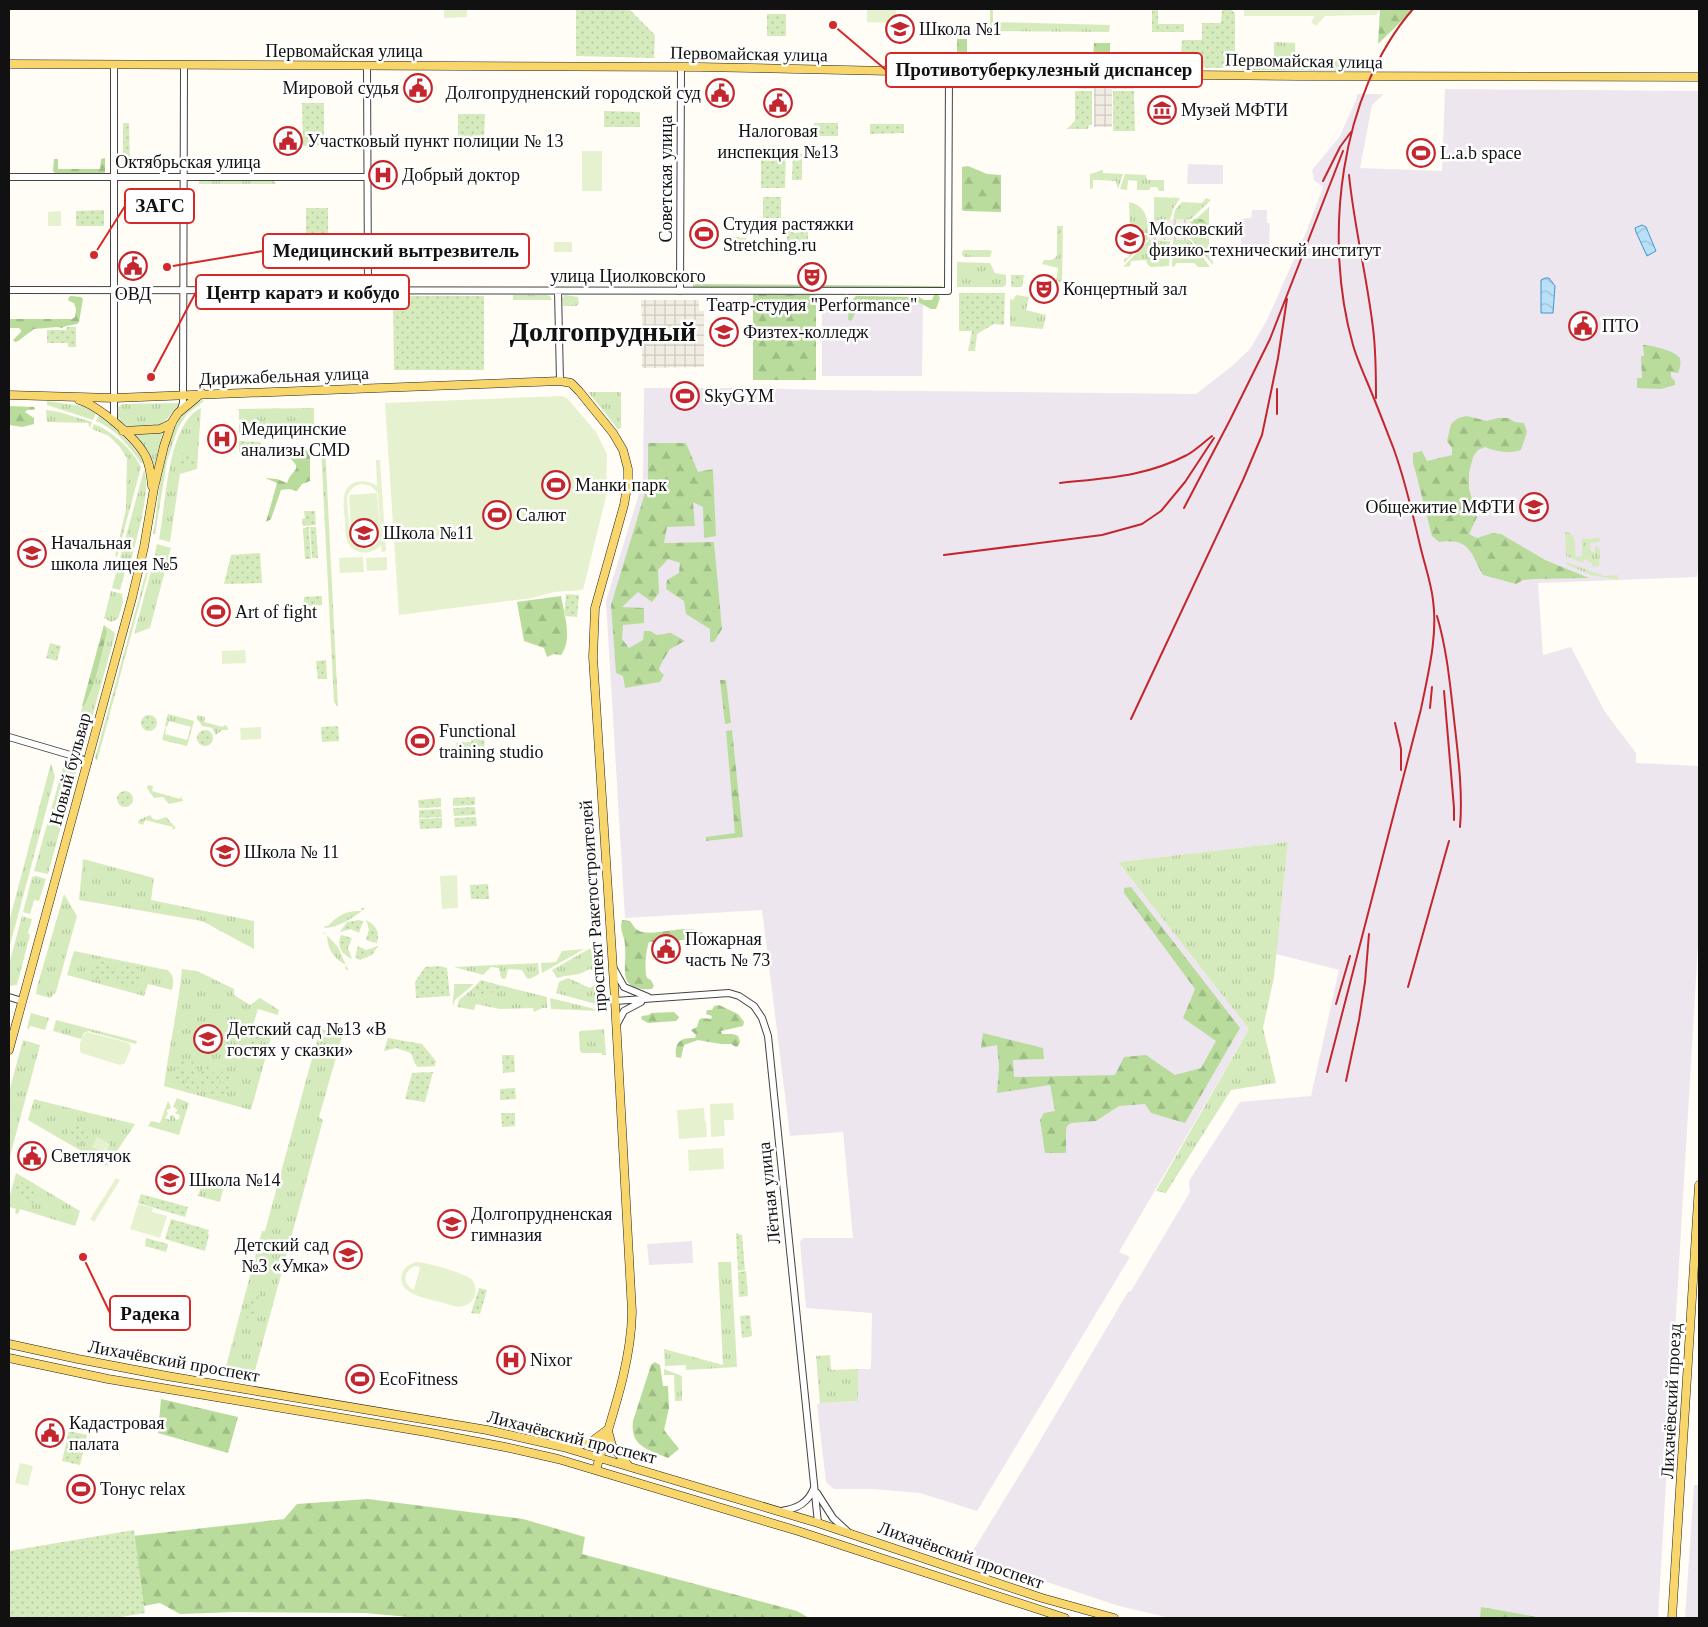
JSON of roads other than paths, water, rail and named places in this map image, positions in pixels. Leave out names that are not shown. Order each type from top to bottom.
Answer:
[{"type":"main road","name":"Первомайская улица","points":[[9,64],[681,67],[948,73],[1699,77]]},
{"type":"main road","name":"Дирижабельная улица","points":[[9,396],[114,398],[560,381]]},
{"type":"main road","name":"проспект Ракетостроителей","points":[[560,381],[571,384],[579,391],[613,433],[623,450],[628,469],[624,505],[599,591],[592,637],[632,1312],[631,1342],[623,1379],[596,1470]]},
{"type":"main road","name":"Новый бульвар","points":[[9,1050],[139,570],[161,455],[172,422],[181,409],[202,394]]},
{"type":"main road","name":"Новый бульвар","points":[[66,398],[90,404],[101,411],[141,449],[147,460],[152,495]]},
{"type":"main road","points":[[123,431],[160,429],[172,422]]},
{"type":"main road","name":"Лихачёвский проезд","points":[[1672,1618],[1699,1185]]},
{"type":"main road","name":"Лихачёвский проспект","points":[[9,1344],[157,1374],[487,1430],[563,1447],[818,1523],[1042,1598],[1114,1618]]},
{"type":"main road","name":"Лихачёвский проспект","points":[[9,1358],[108,1379],[530,1453],[596,1470],[821,1538],[1064,1618]]},
{"type":"main road","points":[[563,1447],[591,1442],[608,1429],[612,1446],[629,1466]]},
{"type":"main road","points":[[818,1523],[821,1538]]},
{"type":"street","points":[[114,65],[114,422]]},
{"type":"street","points":[[181,409],[184,65]]},
{"type":"street","points":[[367,66],[368,291]]},
{"type":"street","name":"Советская улица","points":[[680,291],[681,67]]},
{"type":"street","name":"улица Циолковского","points":[[9,290],[948,291],[948,73]]},
{"type":"street","name":"Октябрьская улица","points":[[9,177],[368,177]]},
{"type":"street","points":[[558,291],[560,381]]},
{"type":"street","points":[[9,737],[88,762]]},
{"type":"street","points":[[612,966],[624,987],[652,998]]},
{"type":"street","name":"Лётная улица","points":[[615,1001],[734,994],[754,1006],[765,1025],[777,1114],[818,1523]]},
{"type":"street","points":[[9,997],[22,1001]]},
{"type":"street","points":[[616,1025],[624,1011],[628,1008],[652,998]]},
{"type":"street","points":[[777,1511],[790,1510],[804,1504],[814,1487]]},
{"type":"street","points":[[814,1487],[820,1500],[833,1518],[851,1534]]},
{"type":"water","points":[[1642,225],[1646,227],[1656,251],[1647,256],[1635,228]]},
{"type":"water","points":[[1549,278],[1555,286],[1553,313],[1541,313],[1541,280]]},
{"type":"railway","points":[[1327,1072],[1421,709],[1433,641],[1434,614],[1429,579],[1397,459],[1353,345],[1344,304],[1339,260],[1339,215],[1344,170],[1354,125],[1368,83],[1388,44],[1413,9]]},
{"type":"railway","points":[[1323,181],[1340,147],[1351,132]]},
{"type":"railway","points":[[1184,508],[1270,339],[1343,151]]},
{"type":"railway","points":[[1349,175],[1373,328],[1376,398]]},
{"type":"railway","points":[[1131,719],[1243,480],[1262,435],[1278,358],[1287,299]]},
{"type":"railway","points":[[1277,389],[1277,414]]},
{"type":"railway","points":[[1060,483],[1109,478],[1156,468],[1187,455],[1212,436]]},
{"type":"railway","points":[[944,555],[1102,535],[1142,524],[1161,511],[1185,482],[1214,438]]},
{"type":"railway","points":[[1437,616],[1448,667],[1457,746],[1460,786],[1460,827]]},
{"type":"railway","points":[[1430,708],[1432,687]]},
{"type":"railway","points":[[1444,691],[1454,820]]},
{"type":"railway","points":[[1395,723],[1401,749],[1401,770]]},
{"type":"railway","points":[[1408,987],[1449,841]]},
{"type":"railway","points":[[1346,1081],[1365,982],[1369,934]]},
{"type":"railway","points":[[1336,1004],[1350,956]]},
{"type":"place","name":"Противотуберкулезный диспансер","points":[[833,25]]},
{"type":"place","name":"Школа №1","points":[[900,29]]},
{"type":"place","name":"Мировой судья","points":[[418,88]]},
{"type":"place","name":"Долгопрудненский городской суд","points":[[720,93]]},
{"type":"place","name":"Налоговая инспекция №13","points":[[778,103]]},
{"type":"place","name":"Музей МФТИ","points":[[1162,110]]},
{"type":"place","name":"Участковый пункт полиции № 13","points":[[288,141]]},
{"type":"place","name":"L.a.b space","points":[[1421,153]]},
{"type":"place","name":"Добрый доктор","points":[[383,175]]},
{"type":"place","name":"Студия растяжки Stretching.ru","points":[[704,234]]},
{"type":"place","name":"Московский физико-технический институт","points":[[1130,239]]},
{"type":"place","name":"ЗАГС","points":[[94,255]]},
{"type":"place","name":"ОВД","points":[[133,266]]},
{"type":"place","name":"Медицинский вытрезвитель","points":[[167,267]]},
{"type":"place","name":"Театр-студия \"Performance\"","points":[[812,277]]},
{"type":"place","name":"Концертный зал","points":[[1044,289]]},
{"type":"place","name":"ПТО","points":[[1583,326]]},
{"type":"place","name":"Физтех-колледж","points":[[724,332]]},
{"type":"place","name":"Центр каратэ и кобудо","points":[[151,377]]},
{"type":"place","name":"SkyGYM","points":[[685,396]]},
{"type":"place","name":"Медицинские анализы CMD","points":[[222,439]]},
{"type":"place","name":"Манки парк","points":[[556,485]]},
{"type":"place","name":"Общежитие МФТИ","points":[[1534,507]]},
{"type":"place","name":"Салют","points":[[497,515]]},
{"type":"place","name":"Школа №11","points":[[364,533]]},
{"type":"place","name":"Начальная школа лицея №5","points":[[32,553]]},
{"type":"place","name":"Art of fight","points":[[216,612]]},
{"type":"place","name":"Functional training studio","points":[[420,741]]},
{"type":"place","name":"Школа № 11","points":[[225,852]]},
{"type":"place","name":"Пожарная часть № 73","points":[[666,949]]},
{"type":"place","name":"Детский сад №13 «В гостях у сказки»","points":[[208,1039]]},
{"type":"place","name":"Светлячок","points":[[32,1156]]},
{"type":"place","name":"Школа №14","points":[[170,1180]]},
{"type":"place","name":"Долгопрудненская гимназия","points":[[452,1224]]},
{"type":"place","name":"Детский сад №3 «Умка»","points":[[348,1255]]},
{"type":"place","name":"Радека","points":[[83,1257]]},
{"type":"place","name":"Nixor","points":[[511,1360]]},
{"type":"place","name":"EcoFitness","points":[[360,1379]]},
{"type":"place","name":"Кадастровая палата","points":[[50,1433]]},
{"type":"place","name":"Тонус relax","points":[[81,1489]]},
{"type":"district","name":"Долгопрудный","points":[[603,331]]}]
